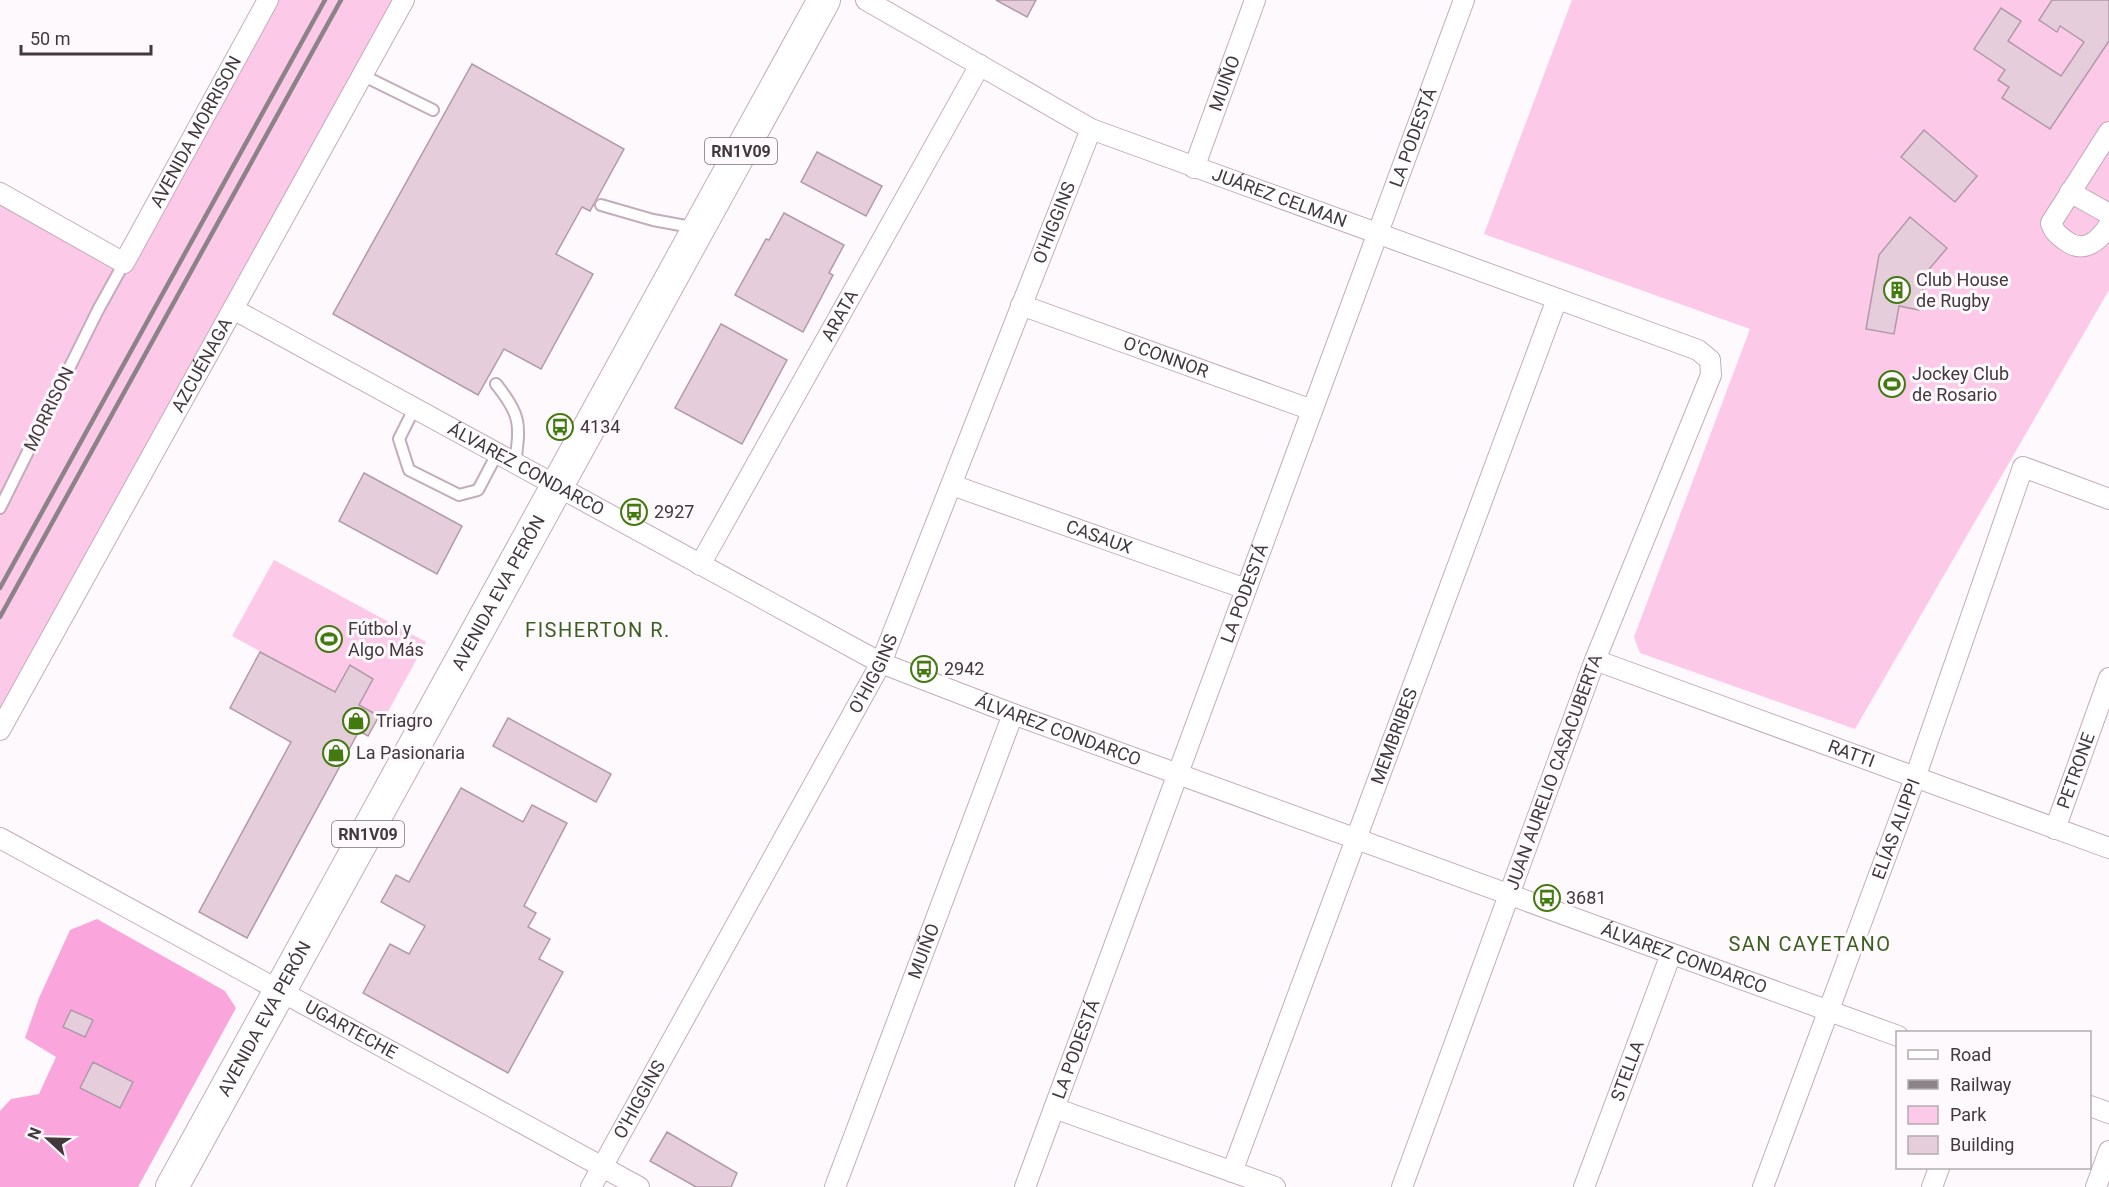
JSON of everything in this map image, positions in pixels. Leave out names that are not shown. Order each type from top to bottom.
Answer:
[{"type":"main road","name":"AVENIDA EVA PERÓN","points":[[172,1187],[824,0]]},
{"type":"street","name":"AVENIDA MORRISON","points":[[124,263],[268,0]]},
{"type":"street","name":"AZCUÉNAGA","points":[[0,730],[404,0]]},
{"type":"street","name":"JUÁREZ CELMAN","points":[[866,0],[1091,129],[1698,350],[1710,360]]},
{"type":"street","name":"MUIÑO","points":[[1194,168],[1255,0]]},
{"type":"street","name":"LA PODESTÁ","points":[[1025,1187],[1464,0]]},
{"type":"street","name":"ARATA","points":[[700,565],[980,65]]},
{"type":"street","name":"O'HIGGINS","points":[[591,1187],[881,663],[1091,129]]},
{"type":"street","points":[[2109,132],[2051,223],[2053,231],[2072,245],[2085,247],[2100,239],[2109,225]]},
{"type":"street","points":[[2070,192],[2109,214]]},
{"type":"street","points":[[0,193],[124,263]]},
{"type":"street","name":"MEMBRIBES","points":[[1232,1172],[1557,299]]},
{"type":"street","name":"O'CONNOR","points":[[1021,305],[1312,410]]},
{"type":"street","name":"ÁLVAREZ CONDARCO","points":[[233,309],[881,663],[1013,714],[1896,1035]]},
{"type":"street","name":"JUAN AURELIO CASACUBERTA","points":[[1402,1187],[1595,660],[1711,375],[1710,360]]},
{"type":"street","name":"ELÍAS ALIPPI","points":[[1763,1187],[1916,778],[2023,467],[2109,499]]},
{"type":"street","name":"CASAUX","points":[[952,485],[1246,589]]},
{"type":"street","name":"RATTI","points":[[1595,660],[2109,848]]},
{"type":"street","name":"PETRONE","points":[[2055,829],[2109,678]]},
{"type":"street","name":"MUIÑO","points":[[835,1187],[1013,714]]},
{"type":"street","name":"UGARTECHE","points":[[0,838],[280,993],[639,1187]]},
{"type":"street","name":"STELLA","points":[[1584,1187],[1671,954]]},
{"type":"street","points":[[2091,1106],[2109,1113]]},
{"type":"street","points":[[1054,1108],[1275,1187]]},
{"type":"street","points":[[2096,1187],[2109,1151]]},
{"type":"street","points":[[1932,1187],[1938,1169]]},
{"type":"lane","points":[[362,75],[433,110]]},
{"type":"lane","points":[[601,205],[653,220],[699,228]]},
{"type":"lane","name":"MORRISON","points":[[0,508],[98,310],[124,263]]},
{"type":"lane","points":[[495,384],[511,403],[520,426],[515,464]]},
{"type":"lane","points":[[414,408],[399,439],[409,470],[459,495],[477,490],[496,454]]},
{"type":"green space","points":[[268,0],[404,0],[0,730],[0,193],[124,263]]},
{"type":"green space","name":"Jockey Club de Rosario","points":[[1572,0],[2109,0],[2109,290],[1855,729],[1640,653],[1634,637],[1750,329],[1484,234]]},
{"type":"green space","name":"Fútbol y Algo Más","points":[[274,560],[426,642],[384,719],[232,636]]},
{"type":"shaded area","points":[[97,919],[225,991],[236,1008],[138,1187],[0,1187],[0,1111],[11,1099],[39,1094],[56,1057],[25,1038],[39,998],[70,930]]},
{"type":"building","points":[[996,0],[1036,0],[1027,17]]},
{"type":"building","points":[[2052,0],[2109,0],[2109,41],[2050,129],[2002,98],[2009,87],[1998,80],[2005,70],[1974,49],[2001,8],[2021,21],[2008,41],[2061,76],[2084,42],[2060,26],[2057,32],[2039,20]]},
{"type":"building","points":[[472,64],[624,149],[590,211],[582,207],[556,254],[593,274],[541,369],[504,349],[478,395],[333,314]]},
{"type":"building","points":[[1924,130],[1977,176],[1955,202],[1901,157]]},
{"type":"building","points":[[817,152],[882,186],[866,216],[801,182]]},
{"type":"building","points":[[784,213],[844,245],[829,273],[833,275],[803,332],[735,295],[766,239],[769,240]]},
{"type":"building","name":"Club House de Rugby","points":[[1910,217],[1947,248],[1925,274],[1919,310],[1899,306],[1894,334],[1866,329],[1879,255]]},
{"type":"building","points":[[721,324],[787,360],[742,444],[675,408]]},
{"type":"building","points":[[364,473],[462,526],[437,574],[339,521]]},
{"type":"building","points":[[260,652],[335,692],[350,665],[373,679],[359,705],[379,716],[368,736],[359,731],[247,938],[199,912],[291,742],[230,708]]},
{"type":"building","points":[[508,718],[611,774],[596,802],[493,746]]},
{"type":"building","points":[[461,788],[523,822],[532,805],[567,823],[524,906],[536,913],[528,927],[550,939],[539,959],[563,972],[508,1073],[363,993],[390,944],[409,954],[425,926],[381,902],[396,875],[409,882]]},
{"type":"building","points":[[71,1010],[93,1020],[85,1037],[63,1027]]},
{"type":"building","points":[[93,1062],[133,1082],[120,1108],[80,1088]]},
{"type":"building","points":[[667,1132],[737,1173],[731,1187],[696,1187],[650,1161]]},
{"type":"railway","points":[[0,588],[325,0]]},
{"type":"railway","points":[[0,617],[341,0]]},
{"type":"place","name":"Club House de Rugby","points":[[1897,290]]},
{"type":"place","name":"Jockey Club de Rosario","points":[[1892,384]]},
{"type":"place","name":"4134","points":[[560,427]]},
{"type":"place","name":"2927","points":[[634,512]]},
{"type":"place","name":"Fútbol y Algo Más","points":[[329,639]]},
{"type":"place","name":"2942","points":[[924,669]]},
{"type":"place","name":"Triagro","points":[[356,721]]},
{"type":"place","name":"La Pasionaria","points":[[336,753]]},
{"type":"place","name":"3681","points":[[1547,898]]},
{"type":"district","name":"FISHERTON R.","points":[[598,630]]},
{"type":"district","name":"SAN CAYETANO","points":[[1810,944]]}]
